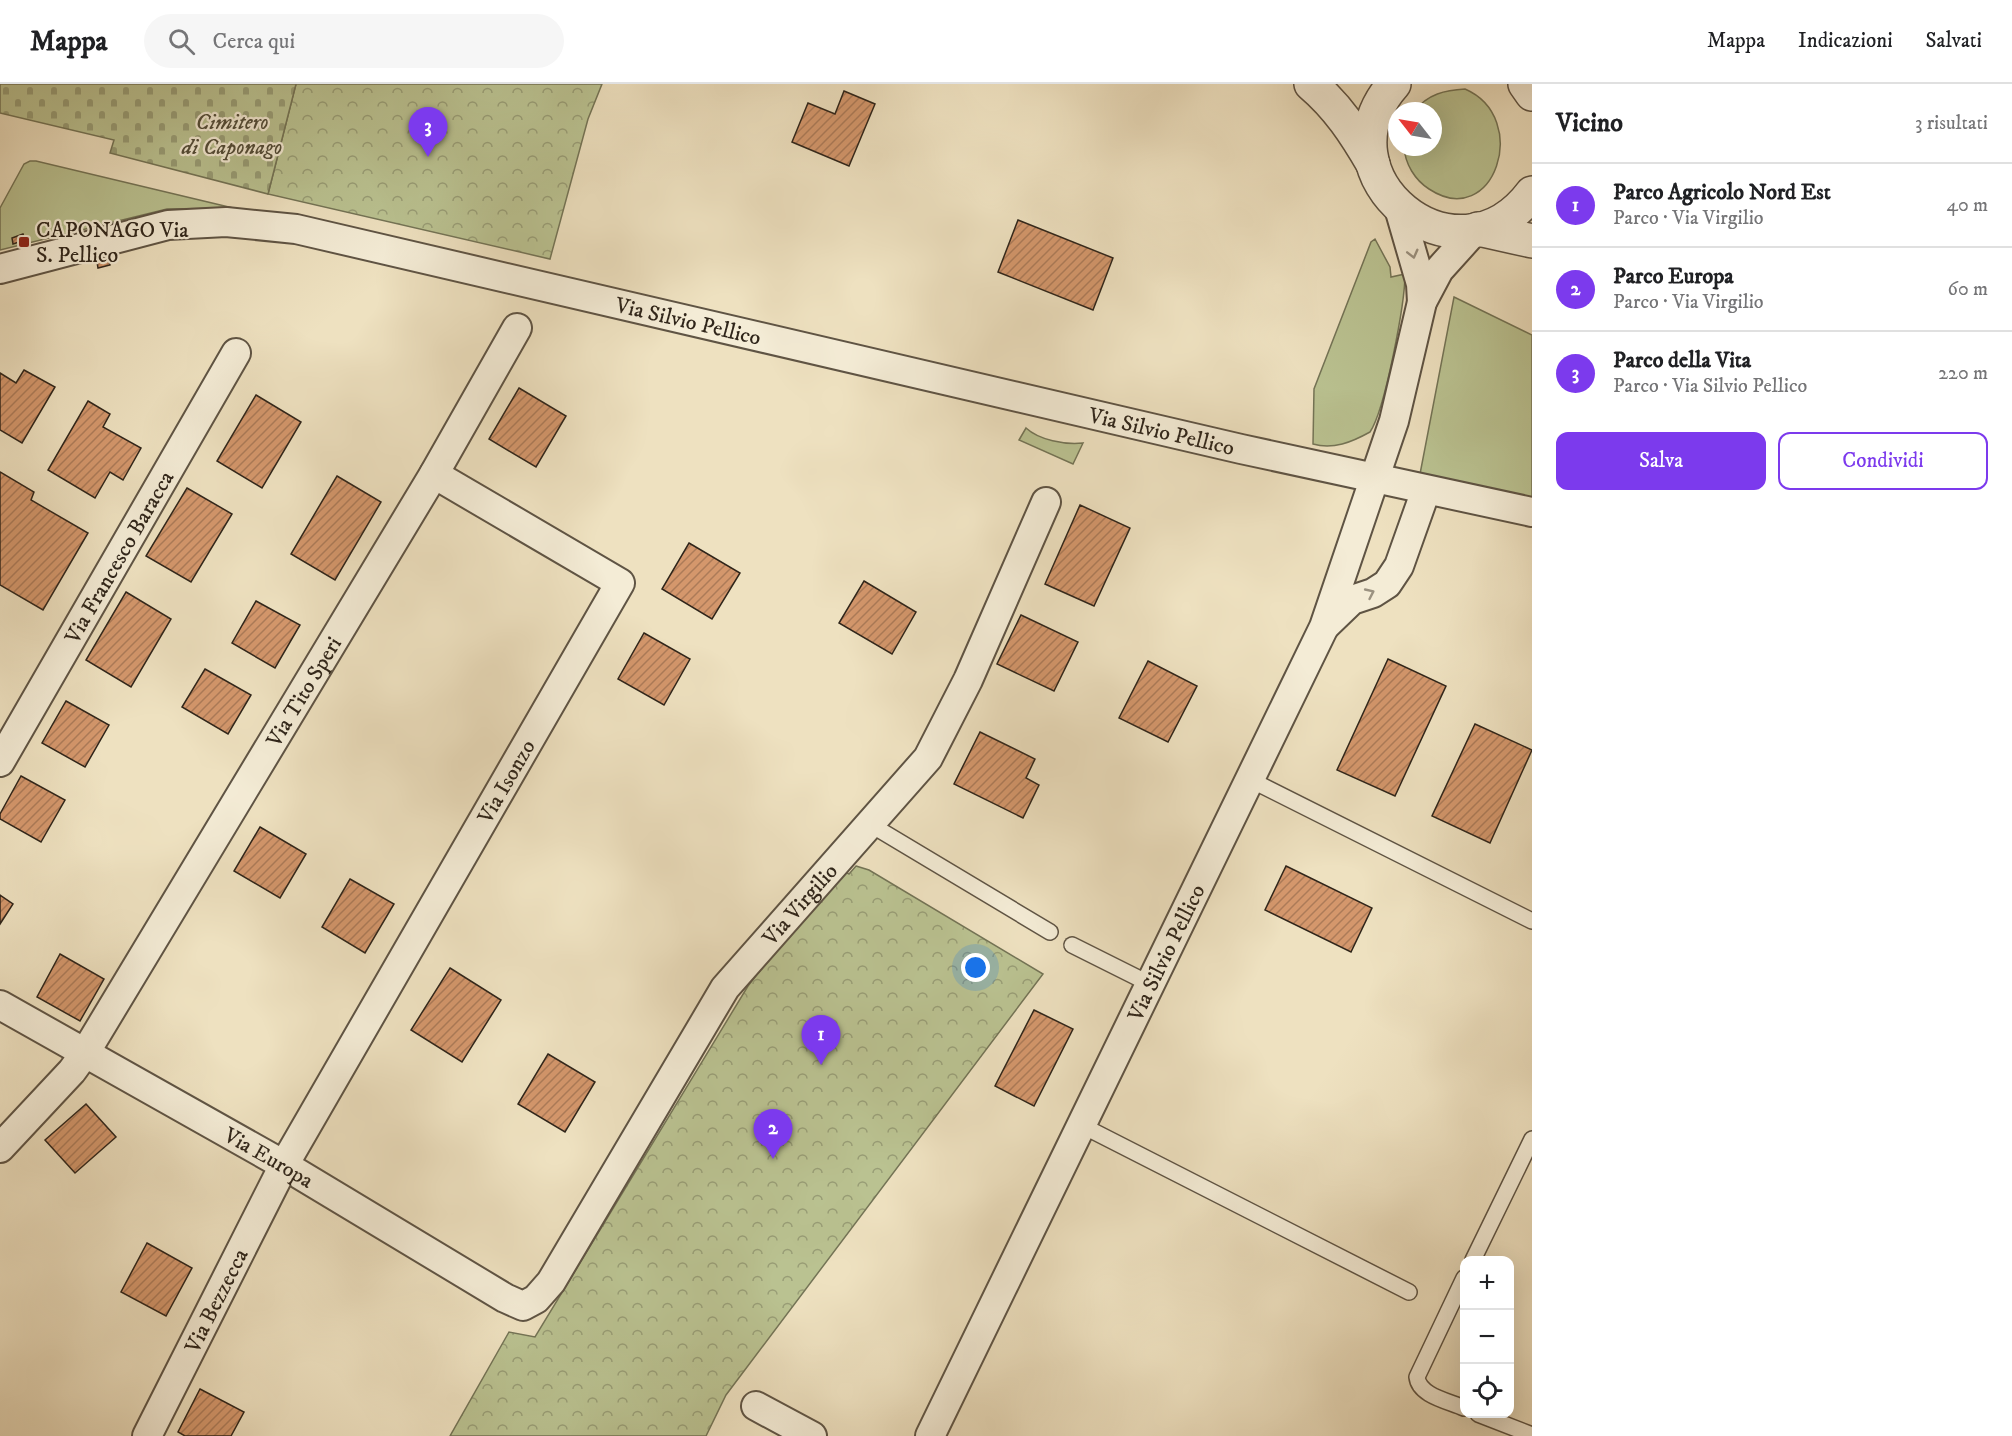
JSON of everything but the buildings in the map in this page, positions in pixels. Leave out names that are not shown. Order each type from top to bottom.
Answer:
[{"type":"street","points":[[1311,84],[1334,104],[1347,120],[1374,166],[1383,188],[1399,208],[1415,220],[1435,228],[1451,231],[1476,230],[1532,242]]},
{"type":"street","points":[[1374,166],[1371,150],[1372,127],[1381,103],[1395,84]]},
{"type":"street","points":[[1525,84],[1532,94]]},
{"type":"street","points":[[1476,230],[1506,218],[1532,193]]},
{"type":"street","name":"Via Silvio Pellico","points":[[1399,208],[1421,284],[1422,302]]},
{"type":"street","name":"Via Silvio Pellico","points":[[0,269],[168,225],[248,223],[296,229],[1374,479],[1532,512]]},
{"type":"street","name":"Via Silvio Pellico","points":[[930,1436],[1324,627],[1394,421],[1422,302],[1439,270],[1476,230]]},
{"type":"street","name":"Via Tito Speri","points":[[0,1148],[72,1071],[85,1053],[434,474],[517,328]]},
{"type":"street","name":"Via Francesco Baracca","points":[[0,762],[236,353]]},
{"type":"street","name":"Via Isonzo","points":[[284,1165],[620,583],[434,474]]},
{"type":"street","name":"Via Silvio Pellico","points":[[1324,627],[1352,600],[1373,593],[1387,584],[1399,566],[1426,490]]},
{"type":"street","name":"Via Virgilio","points":[[536,1299],[551,1282],[725,988],[868,823],[928,758],[968,680],[1046,502]]},
{"type":"street","name":"Via Europa","points":[[0,1005],[284,1165],[505,1298],[523,1306],[536,1299]]},
{"type":"street","name":"Via Bezzecca","points":[[147,1436],[284,1165]]},
{"type":"street","points":[[756,1406],[812,1436]]},
{"type":"lane","points":[[1249,779],[1532,921]]},
{"type":"lane","points":[[868,823],[1050,932]]},
{"type":"lane","points":[[1072,945],[1150,984]]},
{"type":"lane","points":[[1081,1125],[1409,1292]]},
{"type":"lane","points":[[1475,1256],[1532,1139]]},
{"type":"lane","points":[[1460,1286],[1417,1377],[1418,1383],[1425,1392],[1460,1406]]},
{"type":"lane","points":[[1490,1418],[1532,1435]]},
{"type":"green space","name":"Cimitero di Caponago","points":[[0,84],[296,84],[268,194],[110,153],[114,140],[0,113]]},
{"type":"green space","points":[[296,84],[602,84],[588,119],[550,259],[268,194]]},
{"type":"green space","points":[[1465,89],[1485,103],[1497,123],[1500,145],[1496,166],[1487,184],[1471,196],[1452,198],[1429,189],[1419,181],[1406,156],[1442,156],[1442,102],[1424,102],[1437,94]]},
{"type":"green space","points":[[30,161],[233,208],[167,209],[0,250],[0,208],[24,164]]},
{"type":"green space","points":[[1375,239],[1390,267],[1391,277],[1405,274],[1398,331],[1388,380],[1370,432],[1342,444],[1320,446],[1313,444],[1314,389],[1371,242]]},
{"type":"green space","points":[[1454,297],[1532,335],[1532,498],[1420,474]]},
{"type":"green space","points":[[1026,428],[1038,436],[1053,441],[1083,443],[1073,464],[1019,440]]},
{"type":"green space","points":[[856,866],[869,870],[1043,974],[726,1395],[706,1436],[450,1436],[509,1332],[535,1337],[748,986],[839,868],[849,874]]},
{"type":"place","name":"Parco della Vita","points":[[428,157]]},
{"type":"place","name":"CAPONAGO Via S. Pellico","points":[[24,242]]},
{"type":"place","name":"Parco Agricolo Nord Est","points":[[821,1065]]},
{"type":"place","name":"Parco Europa","points":[[773,1159]]}]
